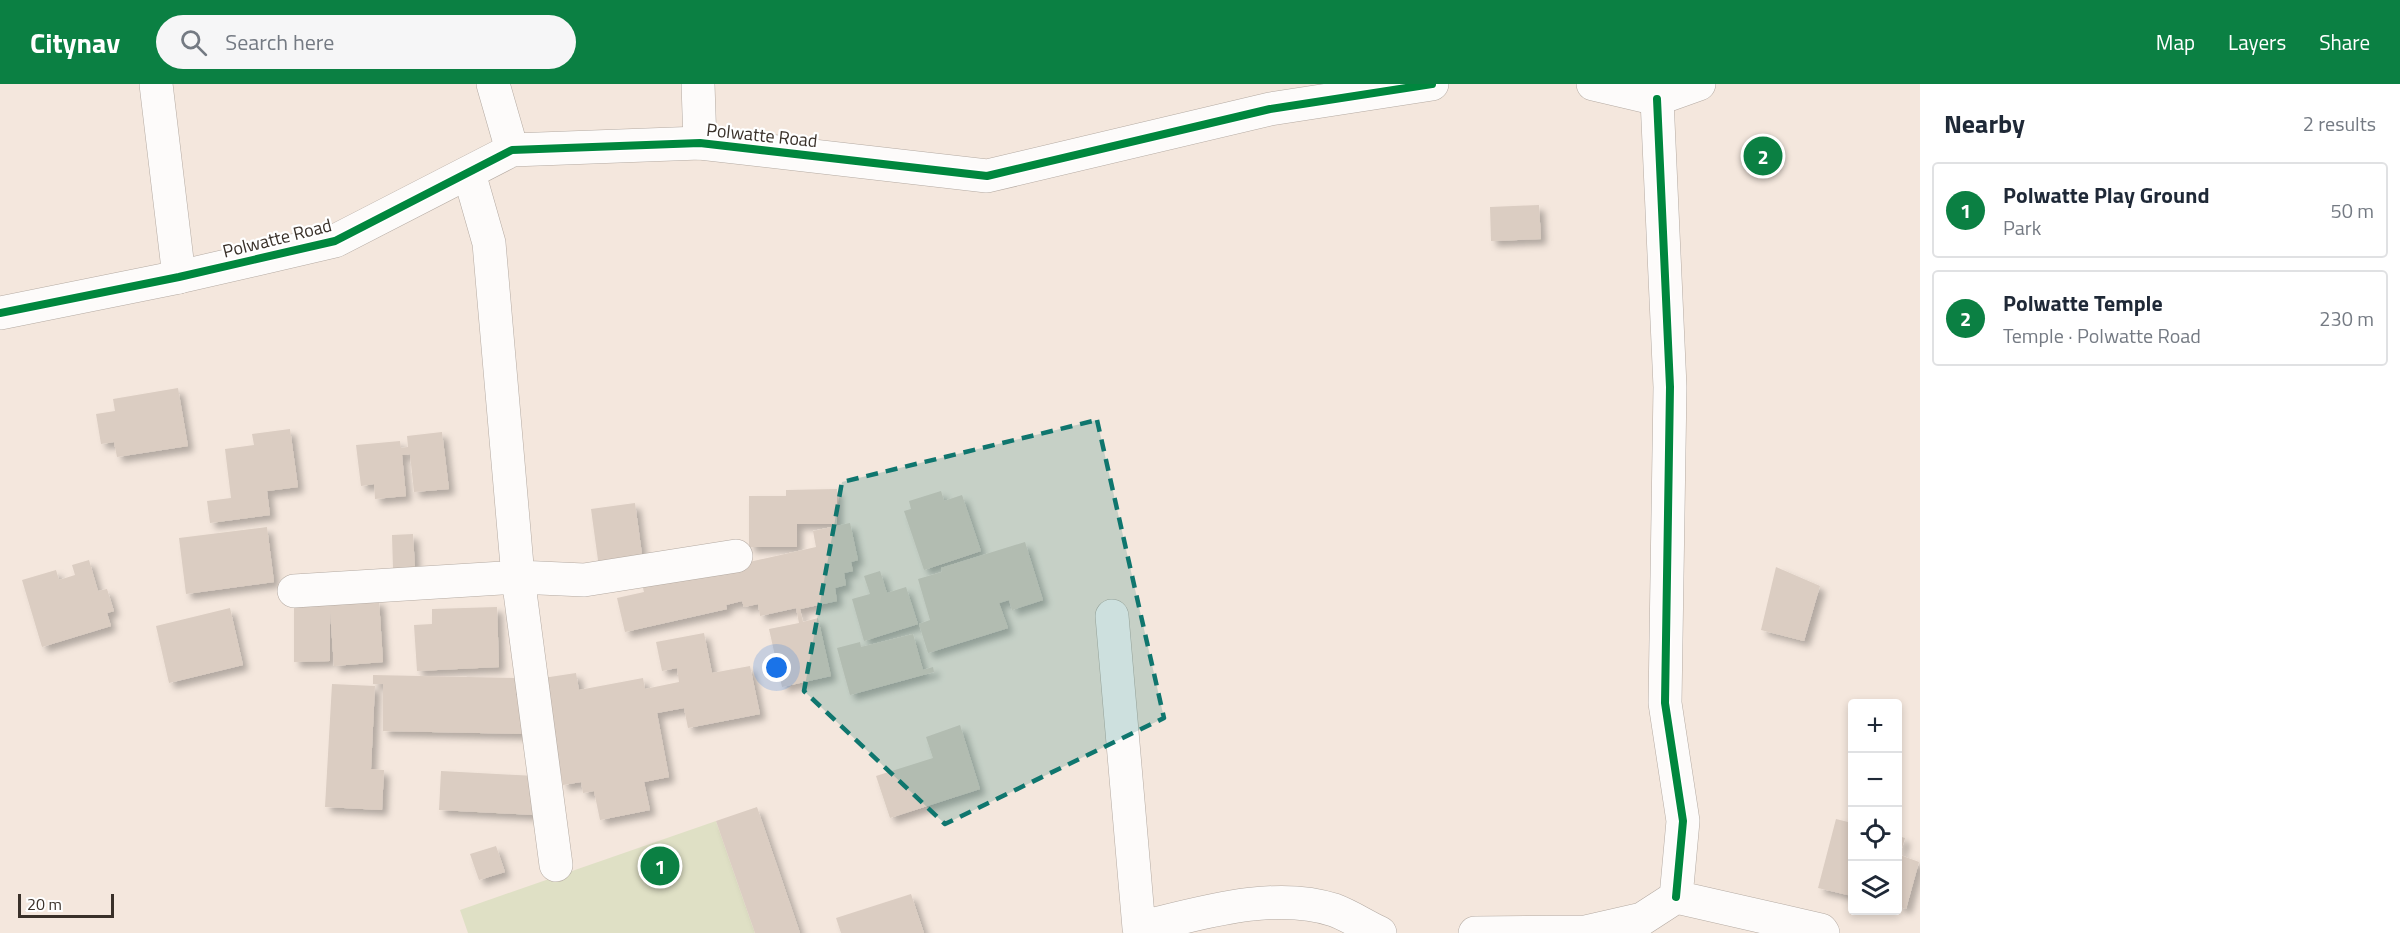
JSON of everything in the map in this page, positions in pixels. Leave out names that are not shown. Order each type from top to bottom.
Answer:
[{"type":"street","points":[[156,84],[179,277]]},
{"type":"street","points":[[493,84],[512,150]]},
{"type":"street","points":[[698,84],[700,143]]},
{"type":"street","name":"Polwatte Road","points":[[0,313],[179,277],[335,241],[512,150],[700,143],[987,176],[1270,109],[1432,84]]},
{"type":"street","points":[[1593,84],[1657,99],[1699,84]]},
{"type":"street","points":[[1657,99],[1670,387],[1665,703],[1683,821],[1676,897]]},
{"type":"street","points":[[469,173],[489,243],[518,577],[556,865]]},
{"type":"street","points":[[294,591],[518,577],[584,580],[736,556]]},
{"type":"street","points":[[1112,616],[1138,928],[1221,909],[1281,901],[1334,910],[1380,933]]},
{"type":"street","points":[[1475,933],[1585,932],[1642,919],[1676,897],[1821,930],[1823,933]]},
{"type":"highlighted area","points":[[1097,420],[1164,718],[945,824],[804,691],[842,482]]},
{"type":"green space","points":[[716,821],[755,933],[468,933],[460,910]]},
{"type":"building","points":[[1539,205],[1541,239],[1491,241],[1490,207]]},
{"type":"building","points":[[178,388],[188,446],[117,457],[114,442],[101,444],[96,414],[115,411],[113,399]]},
{"type":"building","points":[[290,429],[298,487],[267,491],[270,515],[210,523],[207,501],[231,498],[225,449],[254,445],[252,434]]},
{"type":"building","points":[[442,432],[449,489],[414,492],[410,454],[402,455],[406,496],[375,499],[374,484],[361,486],[356,445],[400,441],[401,448],[408,447],[407,436]]},
{"type":"building","points":[[837,489],[837,524],[797,524],[797,547],[749,547],[749,496],[786,496],[786,490]]},
{"type":"building","points":[[941,491],[944,501],[962,495],[981,551],[924,570],[904,511],[911,509],[909,501]]},
{"type":"building","points":[[635,503],[644,569],[600,575],[591,509]]},
{"type":"building","points":[[850,523],[858,560],[851,562],[853,571],[844,573],[846,585],[835,588],[837,601],[800,609],[803,622],[818,618],[831,676],[782,687],[769,629],[799,623],[796,608],[760,616],[758,604],[744,607],[742,601],[726,605],[727,609],[625,632],[617,598],[644,592],[642,584],[816,547],[813,531]]},
{"type":"building","points":[[267,527],[274,582],[186,594],[179,538]]},
{"type":"building","points":[[413,534],[415,568],[393,569],[392,535]]},
{"type":"building","points":[[1025,542],[1043,600],[1012,610],[1009,600],[999,603],[1008,628],[928,653],[919,624],[930,620],[918,579],[942,572],[941,568]]},
{"type":"building","points":[[89,560],[98,591],[107,589],[114,611],[107,613],[111,626],[42,647],[22,580],[56,570],[59,580],[75,575],[72,565]]},
{"type":"building","points":[[1776,567],[1820,586],[1804,641],[1761,630]]},
{"type":"building","points":[[880,571],[887,593],[906,587],[918,624],[864,641],[852,599],[870,594],[864,576]]},
{"type":"building","points":[[379,600],[383,662],[334,666],[330,611],[330,661],[294,662],[294,605]]},
{"type":"building","points":[[497,607],[499,667],[417,671],[414,625],[432,624],[432,609]]},
{"type":"building","points":[[230,608],[243,665],[169,683],[156,626]]},
{"type":"building","points":[[704,633],[712,673],[750,666],[760,714],[688,728],[684,708],[657,713],[669,777],[644,782],[650,810],[600,820],[594,791],[583,793],[581,782],[563,785],[543,678],[576,673],[579,690],[643,678],[645,689],[679,682],[677,668],[662,671],[656,642]]},
{"type":"building","points":[[913,634],[923,670],[933,667],[934,672],[850,695],[837,648],[860,642],[861,647]]},
{"type":"building","points":[[373,675],[516,678],[516,695],[528,695],[527,734],[383,731],[383,684],[373,684]]},
{"type":"building","points":[[332,684],[375,686],[371,769],[384,770],[382,810],[325,807]]},
{"type":"building","points":[[960,725],[980,789],[890,818],[876,776],[933,758],[926,737]]},
{"type":"building","points":[[441,771],[536,776],[535,815],[439,810]]},
{"type":"building","points":[[757,807],[800,933],[755,933],[716,821]]},
{"type":"building","points":[[1836,819],[1848,822],[1848,895],[1818,888]]},
{"type":"building","points":[[496,846],[505,872],[479,880],[470,854]]},
{"type":"building","points":[[1902,856],[1919,862],[1906,909],[1902,908]]},
{"type":"building","points":[[911,894],[924,933],[841,933],[836,918]]},
{"type":"cycle path","points":[[0,313],[179,277],[335,241],[512,150],[700,143],[987,176],[1270,109],[1432,84]]},
{"type":"cycle path","points":[[1657,99],[1670,387],[1665,703],[1683,821],[1676,897]]},
{"type":"place","name":"Polwatte Temple","points":[[1763,156]]},
{"type":"place","name":"Polwatte Play Ground","points":[[660,866]]}]
